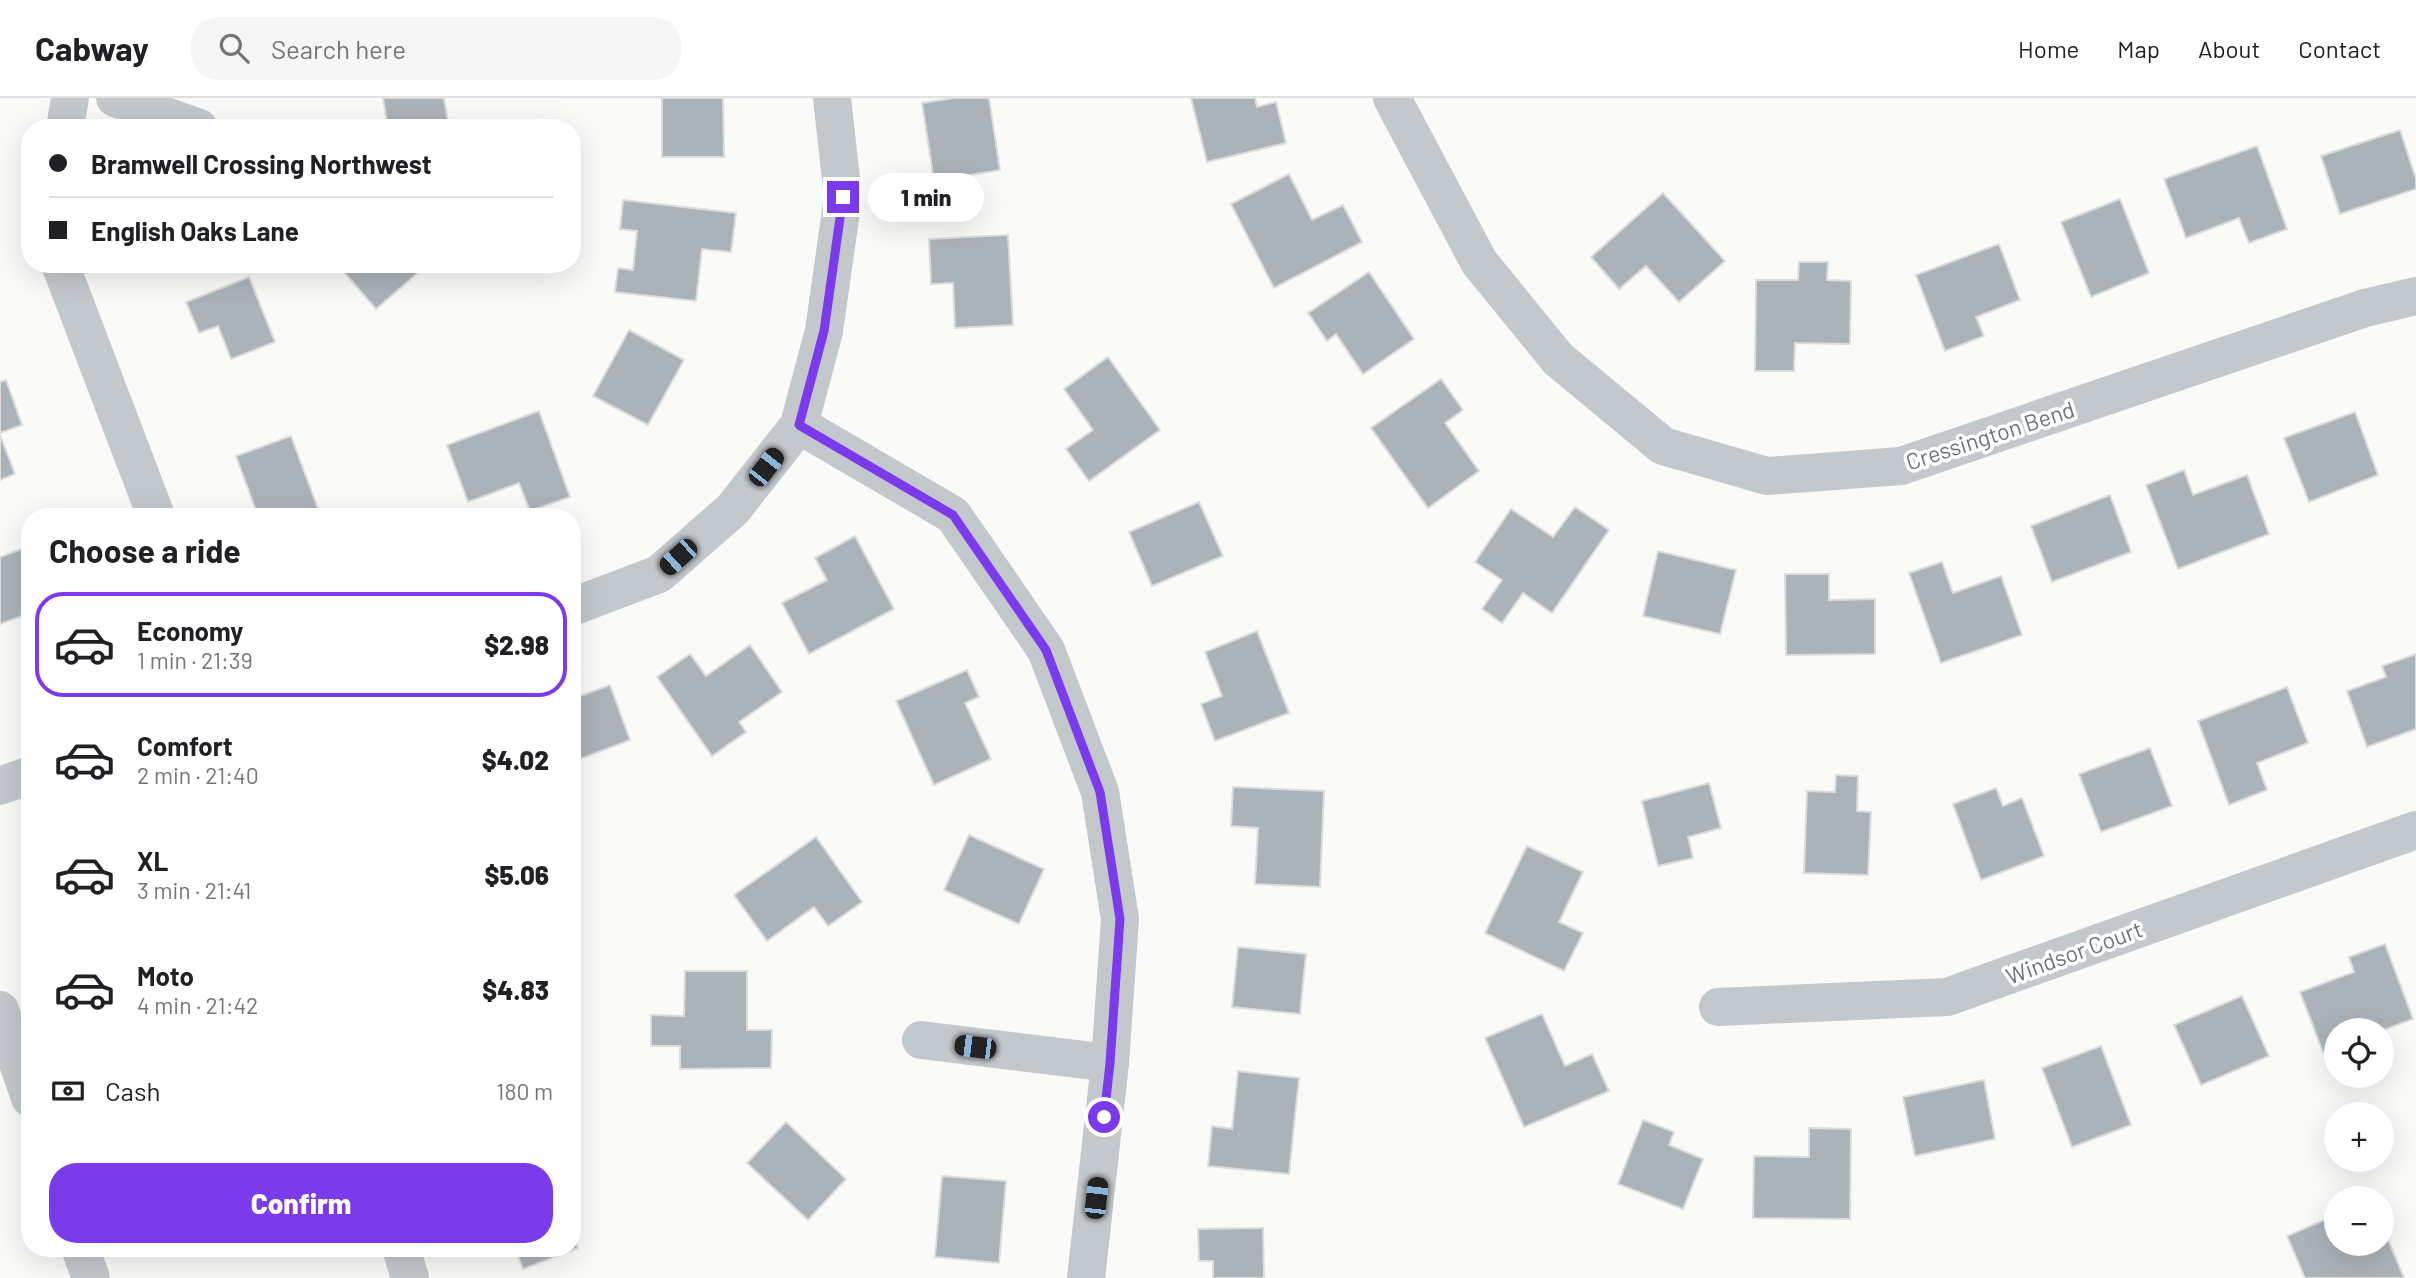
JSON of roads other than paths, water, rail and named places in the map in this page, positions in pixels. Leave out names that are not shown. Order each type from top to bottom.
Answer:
[{"type":"street","points":[[66,119],[70,98]]},
{"type":"street","points":[[115,98],[174,119]]},
{"type":"street","points":[[581,604],[659,574],[733,509],[799,425],[824,331],[843,197],[832,98]]},
{"type":"street","name":"Cressington Bend","points":[[1392,98],[1479,262],[1558,359],[1663,446],[1767,476],[1901,466],[2365,308],[2416,296]]},
{"type":"street","points":[[63,273],[153,508]]},
{"type":"street","points":[[799,425],[953,515],[1046,650],[1100,792],[1120,919],[1110,1063],[1086,1278]]},
{"type":"street","points":[[0,786],[21,778]]},
{"type":"street","name":"Windsor Court","points":[[1718,1007],[1947,997],[2416,830]]},
{"type":"street","points":[[0,1010],[21,1072]]},
{"type":"street","points":[[921,1040],[1110,1063]]},
{"type":"street","points":[[83,1257],[91,1278]]},
{"type":"street","points":[[404,1257],[410,1278]]}]
